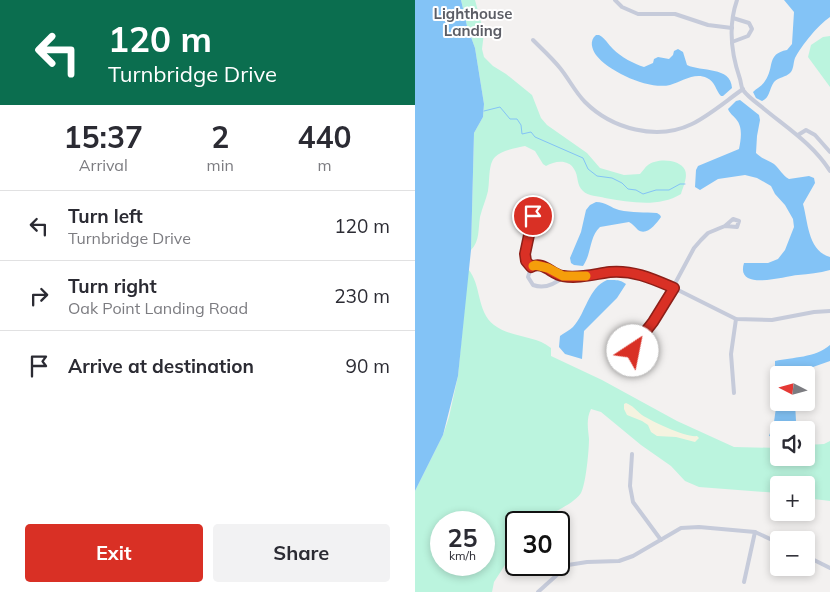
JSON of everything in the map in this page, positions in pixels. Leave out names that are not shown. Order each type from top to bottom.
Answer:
[{"type":"street","points":[[615,0],[622,7],[638,14],[675,14],[708,25],[732,28]]},
{"type":"street","points":[[737,0],[733,18],[732,42],[735,66],[743,89],[775,118],[798,135],[823,160],[830,171]]},
{"type":"street","points":[[732,42],[748,36],[752,29],[749,24],[733,18]]},
{"type":"street","points":[[533,40],[559,67],[583,101],[599,115],[630,128],[659,132],[675,130],[692,124],[706,116],[743,89]]},
{"type":"street","points":[[798,135],[806,130],[830,152]]},
{"type":"street","points":[[531,267],[526,261],[525,254],[533,216]]},
{"type":"street","points":[[643,336],[646,349],[643,354],[634,355],[633,349],[674,288],[694,248],[709,233],[725,226]]},
{"type":"street","points":[[531,267],[535,265],[542,266],[563,276],[625,272],[649,277],[736,319],[772,320],[830,311]]},
{"type":"street","points":[[531,267],[529,277],[533,285],[537,287],[554,283],[563,276]]},
{"type":"street","points":[[734,393],[731,354],[736,319]]},
{"type":"street","points":[[632,454],[630,486],[633,502],[661,540]]},
{"type":"street","points":[[538,592],[568,565],[582,562],[619,561],[633,556],[681,528],[708,527],[755,532],[770,539]]},
{"type":"street","points":[[744,582],[755,532]]},
{"type":"street","points":[[815,560],[830,568]]},
{"type":"green space","points":[[461,0],[475,0],[484,33],[482,49],[484,57],[532,95],[541,118],[547,125],[587,153],[600,168],[624,175],[640,174],[648,165],[657,161],[673,162],[682,166],[686,176],[681,194],[663,201],[644,203],[590,195],[581,189],[576,172],[565,162],[557,162],[546,166],[535,151],[525,146],[513,149],[501,153],[493,160],[477,239],[471,250],[474,133],[483,117],[484,104],[475,48],[467,26]]},
{"type":"green space","points":[[830,36],[830,87],[808,57],[811,45],[823,37]]},
{"type":"green space","points":[[468,269],[475,283],[484,313],[494,325],[508,332],[545,344],[551,348],[551,356],[602,380],[677,421],[734,447],[770,448],[770,466],[815,466],[815,444],[824,444],[830,441],[830,501],[815,499],[815,476],[770,476],[770,492],[699,487],[685,481],[671,466],[641,445],[601,412],[591,409],[588,420],[587,467],[581,493],[577,498],[556,511],[505,511],[505,565],[494,582],[492,592],[415,592],[415,491],[443,435],[458,376]]},
{"type":"sand","points":[[626,403],[642,415],[661,425],[699,438],[695,442],[676,437],[657,436],[651,432],[648,425],[627,415],[624,409],[624,404]]},
{"type":"water","points":[[415,0],[461,0],[467,26],[475,48],[484,104],[483,117],[474,133],[471,250],[458,376],[443,435],[415,491]]},
{"type":"water","points":[[784,0],[830,0],[830,17],[815,30],[802,47],[795,58],[790,73],[774,82],[768,96],[762,101],[756,98],[753,92],[768,76],[773,58],[780,52],[787,50],[792,44],[794,12]]},
{"type":"water","points":[[596,35],[603,38],[624,57],[644,67],[653,63],[654,59],[658,57],[669,59],[674,51],[678,49],[683,52],[687,65],[727,76],[732,88],[721,96],[712,81],[702,76],[661,86],[651,85],[630,78],[610,68],[596,55],[592,48],[592,42]]},
{"type":"water","points":[[740,100],[759,115],[756,153],[774,164],[789,179],[809,176],[814,178],[815,183],[803,204],[810,235],[817,249],[830,257],[830,270],[763,280],[754,280],[747,277],[743,272],[744,263],[768,263],[778,259],[785,250],[794,227],[793,219],[785,205],[775,194],[771,186],[757,178],[745,175],[718,179],[700,190],[695,187],[698,166],[739,149],[741,129],[728,109],[736,101]]},
{"type":"water","points":[[596,202],[624,211],[657,213],[661,217],[657,223],[645,231],[638,230],[629,222],[600,227],[594,235],[583,266],[574,265],[571,263],[570,258],[581,232],[586,210]]},
{"type":"water","points":[[607,280],[615,280],[626,284],[617,298],[584,331],[582,359],[565,354],[559,347],[560,336],[573,327],[595,289]]},
{"type":"water","points":[[830,345],[830,361],[815,366],[775,366],[775,361],[811,355]]},
{"type":"water","points":[[776,411],[795,411],[796,421],[774,421]]},
{"type":"waterway","points":[[484,111],[500,107],[510,119],[517,119],[521,125],[522,134],[531,132],[535,137],[583,158],[588,169],[597,176],[612,178],[622,183],[628,189],[636,190],[643,194],[656,190],[669,190],[680,184],[685,184]]},
{"type":"slow traffic","points":[[533,266],[548,268],[563,276],[586,276]]},
{"type":"district","name":"Lighthouse Landing","points":[[473,22]]},
{"type":"route","points":[[533,216],[525,254],[526,261],[531,267],[535,265],[542,266],[563,276],[625,272],[649,277],[674,288],[653,322],[635,345],[633,351]]}]
